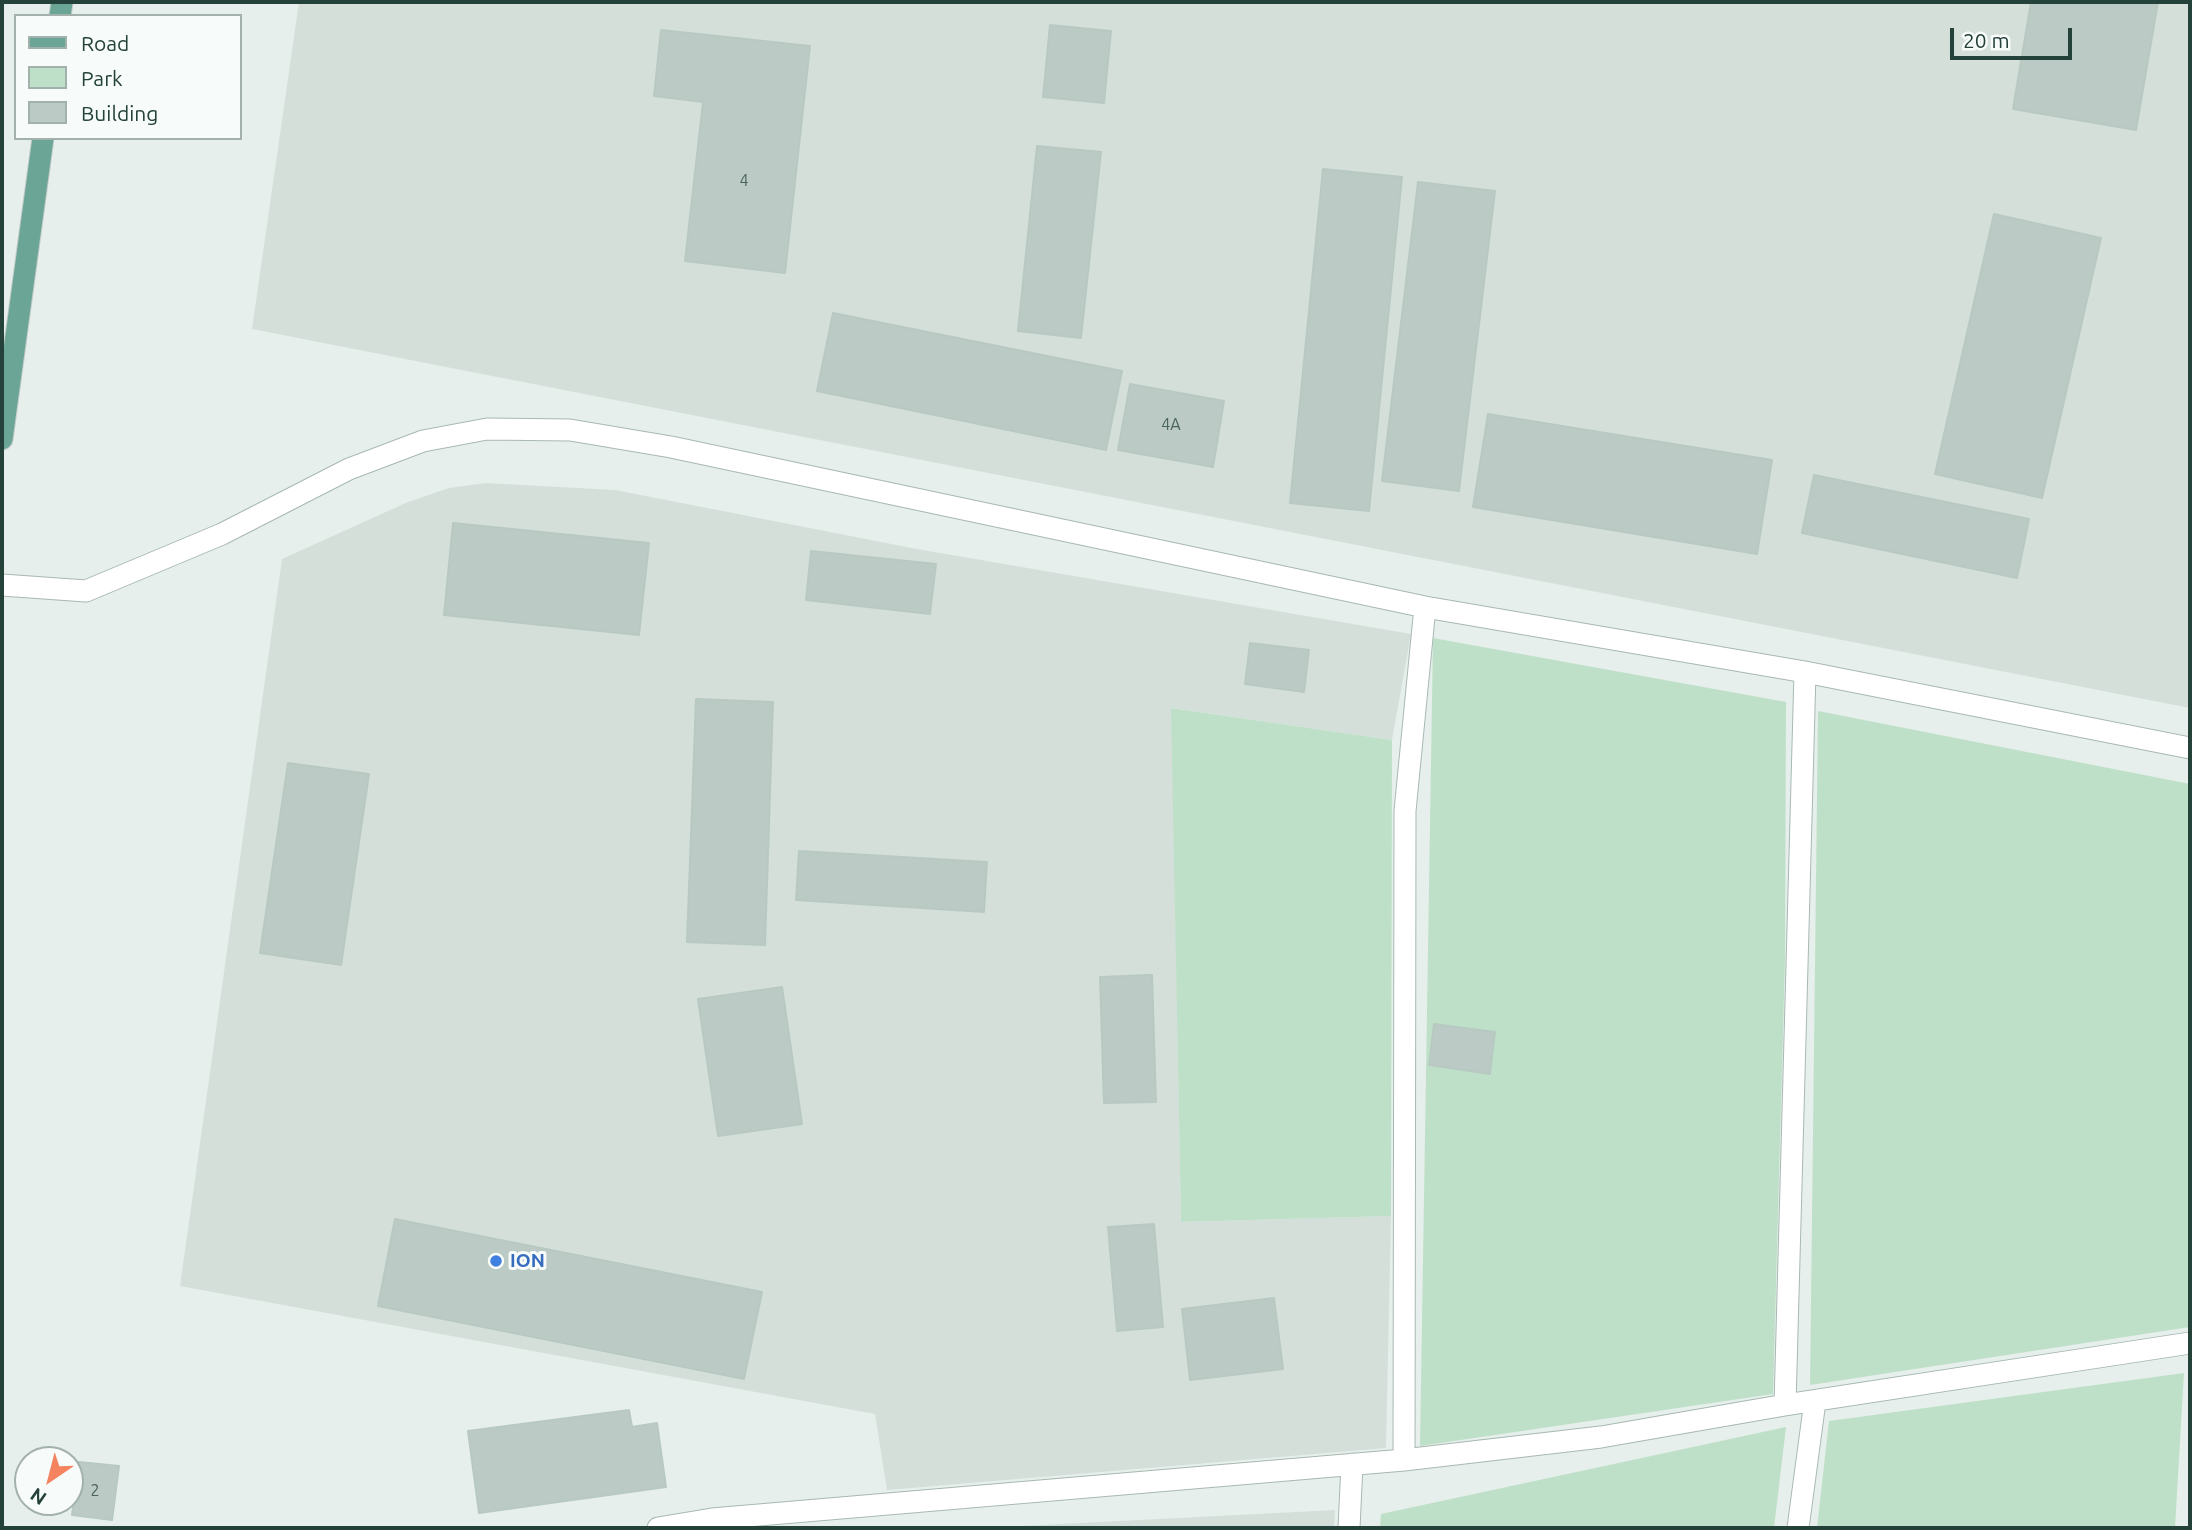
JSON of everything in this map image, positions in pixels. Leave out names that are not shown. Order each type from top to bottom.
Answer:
[{"type":"main road","points":[[2,439],[43,140]]},
{"type":"street","points":[[2,585],[86,591],[222,534],[349,469],[423,441],[487,429],[570,430],[671,447],[1426,607],[1805,672],[2190,748]]},
{"type":"street","points":[[1404,1461],[1405,811],[1426,607]]},
{"type":"street","points":[[1785,1405],[1805,672]]},
{"type":"street","points":[[671,1527],[712,1519],[1404,1461],[1601,1437],[1785,1405],[2190,1343]]},
{"type":"street","points":[[1798,1528],[1815,1401]]},
{"type":"street","points":[[1349,1528],[1352,1464]]},
{"type":"shaded area","points":[[299,2],[2190,2],[2190,708],[252,329]]},
{"type":"shaded area","points":[[486,483],[615,490],[917,549],[1411,634],[1392,740],[1172,708],[1181,1222],[1391,1216],[1386,1448],[887,1490],[875,1414],[180,1286],[282,559],[408,502],[449,488]]},
{"type":"shaded area","points":[[1335,1510],[1334,1528],[994,1528],[1022,1526]]},
{"type":"green space","points":[[1433,638],[1786,702],[1785,959],[1773,1394],[1420,1446]]},
{"type":"green space","points":[[1171,708],[1392,740],[1391,1216],[1181,1222]]},
{"type":"green space","points":[[1818,711],[2190,784],[2190,1327],[1810,1385]]},
{"type":"green space","points":[[2184,1373],[2175,1528],[1817,1528],[1829,1421]]},
{"type":"green space","points":[[1786,1427],[1774,1528],[1380,1528],[1381,1514]]},
{"type":"building","points":[[2031,2],[2158,2],[2136,130],[2013,109]]},
{"type":"building","points":[[1050,25],[1111,31],[1104,103],[1043,97]]},
{"type":"building","points":[[661,30],[810,46],[785,273],[685,261],[703,102],[654,96]]},
{"type":"building","points":[[1037,146],[1101,152],[1081,338],[1018,331]]},
{"type":"building","points":[[1323,169],[1402,177],[1369,511],[1290,503]]},
{"type":"building","points":[[1418,182],[1495,191],[1459,491],[1382,481]]},
{"type":"building","points":[[1994,214],[2101,238],[2042,498],[1935,474]]},
{"type":"building","points":[[833,313],[1122,371],[1106,450],[817,391]]},
{"type":"building","points":[[1130,384],[1224,401],[1213,467],[1118,450]]},
{"type":"building","points":[[1488,414],[1772,460],[1757,554],[1473,507]]},
{"type":"building","points":[[1814,475],[2029,519],[2017,578],[1802,533]]},
{"type":"building","points":[[453,523],[649,543],[639,635],[444,615]]},
{"type":"building","points":[[811,551],[936,564],[930,614],[806,600]]},
{"type":"building","points":[[1250,643],[1309,650],[1304,692],[1245,684]]},
{"type":"building","points":[[696,699],[773,702],[765,945],[687,942]]},
{"type":"building","points":[[288,763],[369,774],[341,965],[260,953]]},
{"type":"building","points":[[799,851],[987,862],[984,912],[796,900]]},
{"type":"building","points":[[1152,975],[1156,1102],[1104,1103],[1100,977]]},
{"type":"building","points":[[782,987],[802,1124],[718,1136],[698,999]]},
{"type":"building","points":[[1434,1024],[1495,1032],[1490,1074],[1429,1065]]},
{"type":"building","points":[[395,1219],[762,1292],[744,1379],[378,1306]]},
{"type":"building","points":[[1154,1224],[1163,1327],[1117,1331],[1108,1227]]},
{"type":"building","points":[[1274,1298],[1283,1369],[1190,1380],[1182,1309]]},
{"type":"building","points":[[629,1410],[632,1427],[657,1423],[666,1487],[479,1513],[468,1431]]},
{"type":"building","points":[[84,1462],[119,1466],[112,1520],[80,1516],[84,1516]]},
{"type":"place","name":"ION","points":[[496,1261]]}]
